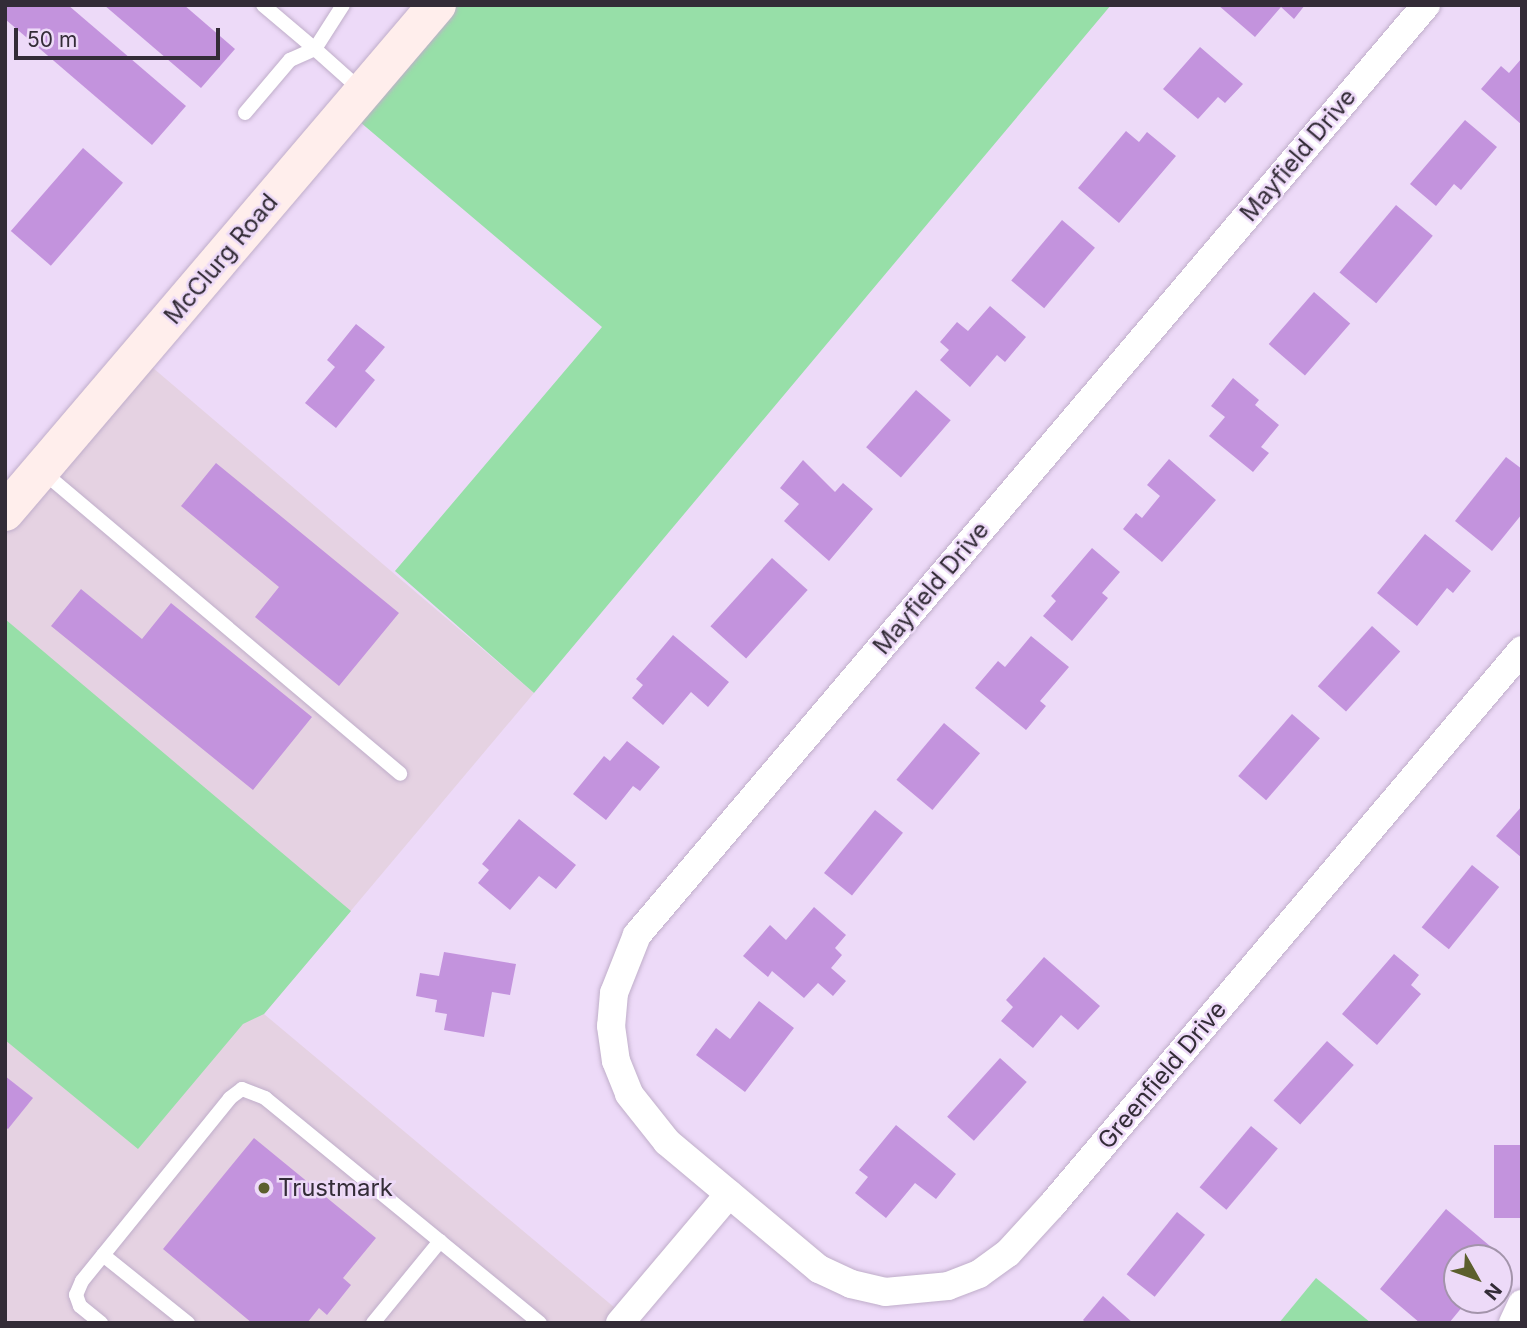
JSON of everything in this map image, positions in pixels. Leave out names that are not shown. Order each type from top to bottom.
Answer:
[{"type":"street","name":"McClurg Road","points":[[5,512],[437,5]]},
{"type":"street","name":"Mayfield Drive","points":[[729,1194],[649,1124],[629,1094],[616,1061],[611,1026],[614,993],[637,935],[1426,5]]},
{"type":"street","name":"Greenfield Drive","points":[[729,1194],[819,1269],[851,1284],[916,1292],[948,1286],[978,1274],[1008,1253],[1052,1205],[1522,650]]},
{"type":"street","points":[[620,1323],[729,1194]]},
{"type":"street","points":[[1513,1323],[1522,1304]]},
{"type":"lane","points":[[263,5],[363,92]]},
{"type":"lane","points":[[245,113],[290,60],[314,49],[343,5]]},
{"type":"lane","points":[[41,471],[400,774]]},
{"type":"lane","points":[[101,1323],[80,1306],[76,1295],[103,1255],[230,1098],[242,1089],[265,1098],[533,1320]]},
{"type":"lane","points":[[373,1323],[440,1241]]},
{"type":"lane","points":[[103,1255],[188,1323]]},
{"type":"shaded area","points":[[139,356],[534,693],[264,1014],[633,1323],[5,1323],[5,512]]},
{"type":"green space","points":[[437,5],[1111,5],[534,693],[395,571],[602,327],[347,111]]},
{"type":"green space","points":[[5,619],[351,911],[264,1014],[243,1024],[138,1149],[5,1040]]},
{"type":"green space","points":[[1316,1278],[1348,1304],[1371,1323],[1279,1323]]},
{"type":"building","points":[[5,5],[68,5],[186,106],[152,145],[5,19]]},
{"type":"building","points":[[104,5],[184,5],[235,49],[201,88]]},
{"type":"building","points":[[1218,5],[1305,5],[1294,19],[1281,7],[1255,37]]},
{"type":"building","points":[[1200,47],[1243,84],[1225,103],[1218,97],[1198,119],[1163,89]]},
{"type":"building","points":[[1522,58],[1522,125],[1481,89],[1501,66],[1509,73]]},
{"type":"building","points":[[1465,120],[1497,147],[1461,190],[1454,184],[1436,206],[1410,184]]},
{"type":"building","points":[[1126,131],[1139,142],[1147,132],[1176,156],[1119,223],[1078,188]]},
{"type":"building","points":[[83,148],[123,183],[51,266],[11,231]]},
{"type":"building","points":[[1396,205],[1433,236],[1376,303],[1339,272]]},
{"type":"building","points":[[1062,220],[1095,248],[1044,308],[1011,281]]},
{"type":"building","points":[[1314,292],[1350,323],[1305,376],[1269,344]]},
{"type":"building","points":[[990,306],[1026,337],[1005,362],[997,355],[970,387],[940,360],[949,350],[940,342],[957,322],[968,331]]},
{"type":"building","points":[[356,324],[385,347],[365,371],[375,380],[336,428],[305,403],[335,367],[327,360]]},
{"type":"building","points":[[1233,378],[1259,400],[1255,405],[1279,425],[1261,447],[1269,453],[1253,472],[1209,436],[1225,417],[1211,406]]},
{"type":"building","points":[[916,390],[951,420],[901,478],[866,447]]},
{"type":"building","points":[[1506,457],[1522,469],[1522,514],[1492,551],[1455,521]]},
{"type":"building","points":[[1169,459],[1216,500],[1162,562],[1123,529],[1136,513],[1142,518],[1160,496],[1147,485]]},
{"type":"building","points":[[803,460],[835,492],[843,483],[873,509],[829,561],[784,521],[799,504],[780,488]]},
{"type":"building","points":[[216,463],[399,613],[339,686],[255,617],[279,587],[181,506]]},
{"type":"building","points":[[1425,534],[1471,571],[1453,593],[1447,588],[1417,626],[1377,593]]},
{"type":"building","points":[[1092,548],[1120,572],[1102,593],[1108,598],[1072,641],[1043,616],[1056,601],[1051,596]]},
{"type":"building","points":[[772,558],[808,590],[746,658],[710,626]]},
{"type":"building","points":[[81,589],[142,639],[171,603],[312,717],[253,790],[51,626]]},
{"type":"building","points":[[1372,626],[1400,651],[1346,712],[1318,686]]},
{"type":"building","points":[[673,635],[729,682],[708,707],[691,692],[663,725],[632,698],[643,685],[636,679]]},
{"type":"building","points":[[1031,636],[1069,667],[1040,701],[1046,706],[1026,730],[975,688],[998,661],[1005,667]]},
{"type":"building","points":[[1292,714],[1320,738],[1266,800],[1238,776]]},
{"type":"building","points":[[944,723],[980,753],[932,810],[896,780]]},
{"type":"building","points":[[627,741],[660,767],[640,791],[633,786],[606,820],[573,794],[604,756],[610,761]]},
{"type":"building","points":[[1522,806],[1522,858],[1496,836]]},
{"type":"building","points":[[875,810],[903,833],[852,896],[824,873]]},
{"type":"building","points":[[519,819],[576,865],[556,889],[539,876],[510,910],[478,883],[489,870],[482,864]]},
{"type":"building","points":[[1472,865],[1499,887],[1449,949],[1422,927]]},
{"type":"building","points":[[814,907],[846,935],[835,948],[842,955],[831,968],[846,981],[833,996],[818,983],[804,998],[772,971],[768,977],[743,956],[770,925],[786,940]]},
{"type":"building","points":[[444,952],[516,964],[510,995],[492,992],[484,1037],[444,1030],[447,1014],[435,1012],[437,1000],[416,996],[420,973],[439,976]]},
{"type":"building","points":[[1394,954],[1419,975],[1411,985],[1421,994],[1377,1045],[1342,1014]]},
{"type":"building","points":[[1044,957],[1100,1006],[1078,1030],[1061,1015],[1033,1048],[1001,1021],[1013,1007],[1006,1000]]},
{"type":"building","points":[[759,1001],[794,1028],[745,1092],[696,1055],[716,1028],[730,1039]]},
{"type":"building","points":[[1327,1041],[1354,1065],[1300,1125],[1273,1100]]},
{"type":"building","points":[[1000,1058],[1027,1082],[974,1141],[947,1117]]},
{"type":"building","points":[[5,1076],[33,1098],[8,1129],[5,1127]]},
{"type":"building","points":[[896,1125],[956,1174],[936,1199],[915,1183],[886,1218],[855,1193],[868,1177],[859,1170]]},
{"type":"building","points":[[1251,1126],[1278,1148],[1226,1210],[1200,1187]]},
{"type":"building","name":"Trustmark","points":[[254,1138],[376,1238],[343,1278],[351,1285],[327,1315],[319,1308],[307,1323],[252,1323],[163,1249]]},
{"type":"building","points":[[1494,1145],[1522,1145],[1522,1218],[1494,1218]]},
{"type":"building","points":[[1446,1209],[1488,1244],[1443,1244],[1443,1314],[1456,1314],[1449,1323],[1420,1323],[1380,1289]]},
{"type":"building","points":[[1177,1212],[1205,1235],[1155,1297],[1127,1274]]},
{"type":"building","points":[[1103,1296],[1133,1323],[1086,1323],[1083,1320]]},
{"type":"place","name":"Trustmark","points":[[264,1188]]}]
